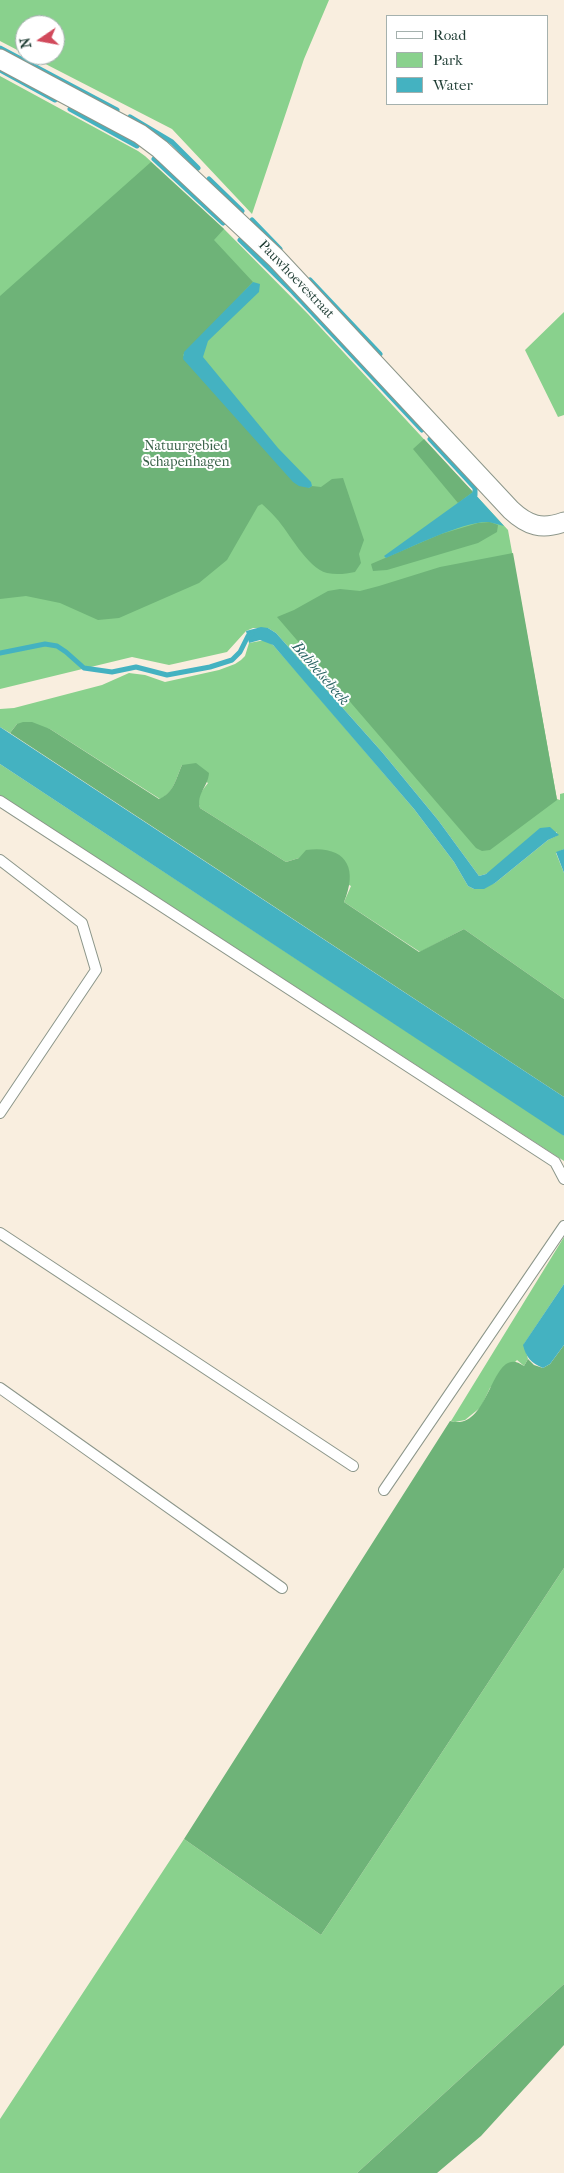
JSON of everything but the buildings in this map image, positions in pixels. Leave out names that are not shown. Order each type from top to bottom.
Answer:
[{"type":"street","name":"Pauwhoevestraat","points":[[0,59],[140,134],[166,153],[276,258],[511,510],[531,525],[541,527],[564,522]]},
{"type":"lane","points":[[0,801],[555,1162],[564,1179]]},
{"type":"lane","points":[[0,860],[82,923],[96,970],[0,1113]]},
{"type":"lane","points":[[384,1490],[564,1226]]},
{"type":"lane","points":[[0,1233],[353,1466]]},
{"type":"lane","points":[[0,1388],[282,1588]]},
{"type":"green space","points":[[0,0],[329,0],[304,59],[252,214],[172,129],[47,65],[65,65],[65,15],[15,15],[15,49],[0,41]]},
{"type":"green space","name":"Natuurgebied Schapenhagen","points":[[0,76],[145,156],[224,229],[308,314],[508,530],[557,799],[560,800],[560,794],[564,793],[564,849],[556,853],[564,873],[564,999],[464,929],[420,952],[344,902],[351,886],[299,858],[286,862],[200,808],[199,798],[208,783],[182,765],[172,789],[160,799],[50,729],[17,724],[10,733],[0,727],[0,709],[14,708],[102,685],[129,673],[145,675],[165,682],[219,670],[241,660],[245,656],[249,643],[265,640],[273,645],[304,680],[414,809],[454,862],[468,886],[474,889],[495,883],[548,840],[556,836],[557,832],[486,874],[479,876],[438,820],[382,752],[276,633],[268,628],[253,628],[246,631],[227,652],[169,665],[132,657],[0,689]]},
{"type":"green space","points":[[151,162],[224,229],[214,240],[253,282],[183,355],[309,488],[312,486],[321,487],[332,479],[343,478],[364,540],[359,554],[361,563],[355,572],[330,574],[320,570],[312,564],[273,514],[262,504],[258,506],[227,560],[199,583],[119,618],[98,620],[60,603],[26,596],[0,599],[0,296]]},
{"type":"green space","points":[[564,312],[564,415],[558,417],[525,350]]},
{"type":"green space","points":[[424,439],[473,492],[458,503],[413,449]]},
{"type":"green space","points":[[490,522],[498,525],[497,532],[478,543],[387,570],[373,571],[371,564],[441,534],[478,523]]},
{"type":"green space","points":[[513,553],[557,800],[490,850],[482,851],[476,848],[277,617],[328,591],[340,589],[360,591],[440,567]]},
{"type":"green space","points":[[32,722],[50,729],[159,799],[171,789],[182,765],[196,763],[209,773],[201,794],[200,808],[286,862],[299,858],[306,850],[319,849],[331,851],[339,855],[349,869],[350,878],[344,902],[419,952],[464,929],[564,999],[564,1097],[10,733],[17,724]]},
{"type":"green space","points":[[0,764],[561,1133],[564,1136],[564,1161],[0,795]]},
{"type":"green space","points":[[564,1237],[564,1284],[524,1344],[528,1359],[524,1366],[517,1360],[490,1388],[481,1407],[465,1420],[451,1421]]},
{"type":"green space","points":[[564,1345],[564,1568],[321,1935],[184,1839],[450,1421],[464,1421],[474,1414],[504,1366],[513,1362],[524,1366],[528,1359],[534,1365],[543,1368],[550,1364]]},
{"type":"green space","points":[[564,1568],[564,1984],[357,2173],[0,2173],[0,2119],[184,1839],[321,1935]]},
{"type":"green space","points":[[564,1984],[564,2045],[481,2136],[437,2173],[357,2173]]},
{"type":"water","points":[[253,282],[260,284],[259,292],[208,341],[203,357],[278,448],[311,482],[312,486],[309,488],[299,486],[293,482],[183,359],[184,352]]},
{"type":"water","points":[[473,492],[504,526],[489,522],[466,525],[386,558],[384,556]]},
{"type":"water","points":[[261,627],[268,628],[276,633],[382,752],[438,820],[479,876],[486,874],[540,828],[550,827],[559,835],[548,840],[495,883],[484,889],[474,889],[468,886],[454,862],[414,809],[273,645],[260,640],[249,643],[246,631]]},
{"type":"water","points":[[0,727],[564,1097],[564,1136],[0,764]]},
{"type":"water","points":[[564,849],[564,873],[556,852]]},
{"type":"water","points":[[564,1284],[564,1345],[550,1364],[543,1368],[530,1359],[523,1345]]},
{"type":"waterway","points":[[0,48],[117,110]]},
{"type":"waterway","points":[[0,70],[55,100]]},
{"type":"waterway","points":[[70,109],[137,146]]},
{"type":"waterway","points":[[130,117],[172,142],[198,168]]},
{"type":"waterway","points":[[154,159],[223,223]]},
{"type":"waterway","points":[[209,179],[242,211]]},
{"type":"waterway","points":[[252,220],[280,249]]},
{"type":"waterway","points":[[240,240],[293,292],[422,430]]},
{"type":"waterway","points":[[310,280],[380,354]]},
{"type":"waterway","points":[[430,439],[475,488],[475,495]]},
{"type":"waterway","name":"Babbelsebeek","points":[[0,653],[45,644],[57,646],[84,668],[112,672],[136,667],[167,675],[210,667],[232,660],[240,652],[248,636],[252,634]]}]
